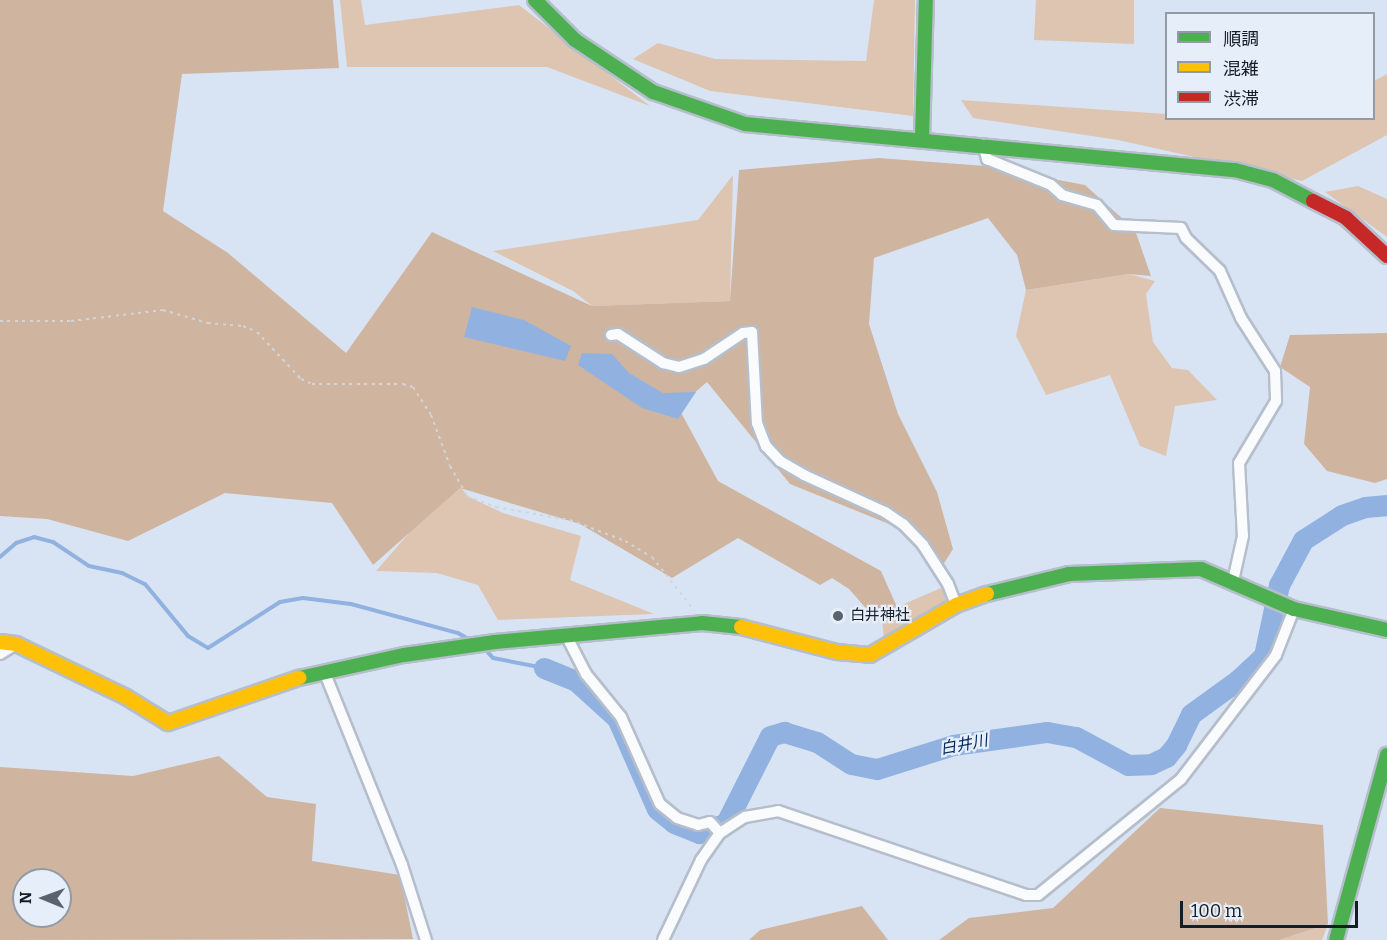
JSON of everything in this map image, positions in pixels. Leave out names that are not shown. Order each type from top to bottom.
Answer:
[{"type":"street","points":[[535,0],[610,67],[653,92],[745,124],[983,144],[1235,170],[1273,180],[1346,218],[1387,256]]},
{"type":"street","points":[[922,139],[926,0]]},
{"type":"street","points":[[983,144],[987,159],[1051,185],[1062,195],[1096,205],[1114,225],[1181,228],[1186,238],[1220,271],[1241,318],[1275,371],[1276,401],[1239,464],[1243,536],[1233,581]]},
{"type":"street","points":[[611,335],[618,334],[663,363],[680,367],[704,359],[743,333],[752,332],[757,423],[766,446],[780,460],[804,475],[885,512],[903,524],[922,544],[948,584],[956,605]]},
{"type":"street","points":[[0,642],[16,644],[126,697],[168,723],[324,671],[404,655],[702,623],[733,625],[837,652],[870,655],[956,605],[1010,586],[1069,574],[1201,569],[1294,609],[1387,630]]},
{"type":"street","points":[[663,940],[701,860],[720,833],[745,817],[778,811],[1026,895],[1038,895],[1181,779],[1276,655],[1294,609]]},
{"type":"street","points":[[567,637],[586,674],[621,717],[660,804],[676,818],[698,825],[710,822],[720,833]]},
{"type":"street","points":[[0,654],[16,644]]},
{"type":"street","points":[[324,671],[402,864],[426,940]]},
{"type":"street","points":[[1336,940],[1387,755]]},
{"type":"path","points":[[0,321],[71,321],[163,310],[257,332],[300,379],[312,384],[403,384],[413,387],[426,405],[450,466],[467,496],[496,507],[570,520],[625,541],[652,557],[675,582],[702,623]]},
{"type":"shaded area","points":[[0,0],[333,0],[339,68],[182,74],[163,211],[228,253],[346,353],[432,232],[592,306],[730,301],[739,170],[879,158],[985,166],[1085,185],[1135,230],[1151,276],[1129,274],[1026,290],[1017,255],[988,218],[874,258],[869,324],[898,414],[937,492],[953,549],[941,568],[922,545],[894,526],[790,484],[707,382],[678,407],[718,481],[881,571],[897,607],[891,622],[871,614],[849,589],[832,578],[820,585],[738,538],[672,578],[580,524],[460,488],[373,565],[332,503],[225,493],[128,541],[47,519],[0,516]]},
{"type":"shaded area","points":[[340,0],[361,0],[365,25],[519,5],[650,106],[547,67],[347,67]]},
{"type":"shaded area","points":[[874,0],[915,0],[913,116],[710,91],[633,59],[658,43],[715,59],[866,61]]},
{"type":"shaded area","points":[[1036,0],[1134,0],[1134,44],[1034,40]]},
{"type":"shaded area","points":[[1387,74],[1387,135],[1302,181],[1118,140],[973,118],[961,100],[1165,114],[1165,120],[1375,120],[1375,80]]},
{"type":"shaded area","points":[[733,175],[730,301],[592,306],[573,291],[493,251],[698,220]]},
{"type":"shaded area","points":[[1358,186],[1387,199],[1387,237],[1325,192]]},
{"type":"shaded area","points":[[1129,274],[1155,281],[1146,294],[1153,342],[1172,368],[1188,370],[1217,400],[1175,406],[1166,456],[1140,446],[1110,375],[1046,395],[1016,336],[1026,290]]},
{"type":"shaded area","points":[[1387,333],[1387,479],[1375,483],[1327,471],[1304,444],[1310,387],[1280,367],[1290,335]]},
{"type":"shaded area","points":[[456,479],[467,496],[503,513],[581,536],[570,580],[654,614],[498,620],[478,585],[437,573],[376,571]]},
{"type":"shaded area","points":[[941,588],[951,600],[884,641],[882,619],[891,622],[897,607]]},
{"type":"shaded area","points":[[219,756],[267,797],[316,804],[312,861],[400,875],[413,939],[0,940],[0,767],[133,776]]},
{"type":"shaded area","points":[[1160,808],[1323,825],[1328,924],[1279,940],[939,940],[969,918],[1053,908]]},
{"type":"shaded area","points":[[862,906],[888,940],[749,940],[760,930]]},
{"type":"shaded area","points":[[1328,924],[1322,940],[1279,940]]},
{"type":"water","points":[[472,307],[524,320],[571,346],[565,361],[464,337]]},
{"type":"water","points":[[582,353],[612,354],[629,373],[663,393],[696,392],[678,419],[642,408],[578,365]]},
{"type":"waterway","name":"白井川","points":[[544,668],[576,681],[617,718],[657,809],[674,823],[699,833],[726,823],[770,736],[784,732],[817,742],[851,764],[877,769],[953,745],[1047,732],[1076,737],[1128,765],[1151,764],[1166,757],[1176,745],[1191,714],[1238,680],[1264,656],[1279,585],[1303,540],[1342,515],[1365,507],[1387,505]]},
{"type":"waterway","points":[[0,557],[16,543],[34,537],[53,542],[89,566],[122,573],[145,584],[188,636],[208,648],[280,602],[303,598],[351,604],[458,633],[470,640]]},
{"type":"waterway","points":[[484,648],[493,658],[544,668]]},
{"type":"traffic: fast","points":[[535,0],[575,40],[653,92],[745,124],[1235,170],[1273,180],[1313,201]]},
{"type":"traffic: fast","points":[[922,139],[926,0]]},
{"type":"traffic: fast","points":[[987,594],[1069,574],[1201,569],[1294,609],[1387,630]]},
{"type":"traffic: fast","points":[[299,678],[404,655],[495,642],[702,623],[741,627]]},
{"type":"traffic: fast","points":[[1336,940],[1387,755]]},
{"type":"traffic: slow","points":[[741,627],[837,652],[870,655],[956,605],[987,594]]},
{"type":"traffic: slow","points":[[0,642],[16,644],[126,697],[168,723],[299,678]]},
{"type":"traffic: jam","points":[[1313,201],[1346,218],[1387,256]]},
{"type":"place","name":"白井神社","points":[[838,616]]}]
